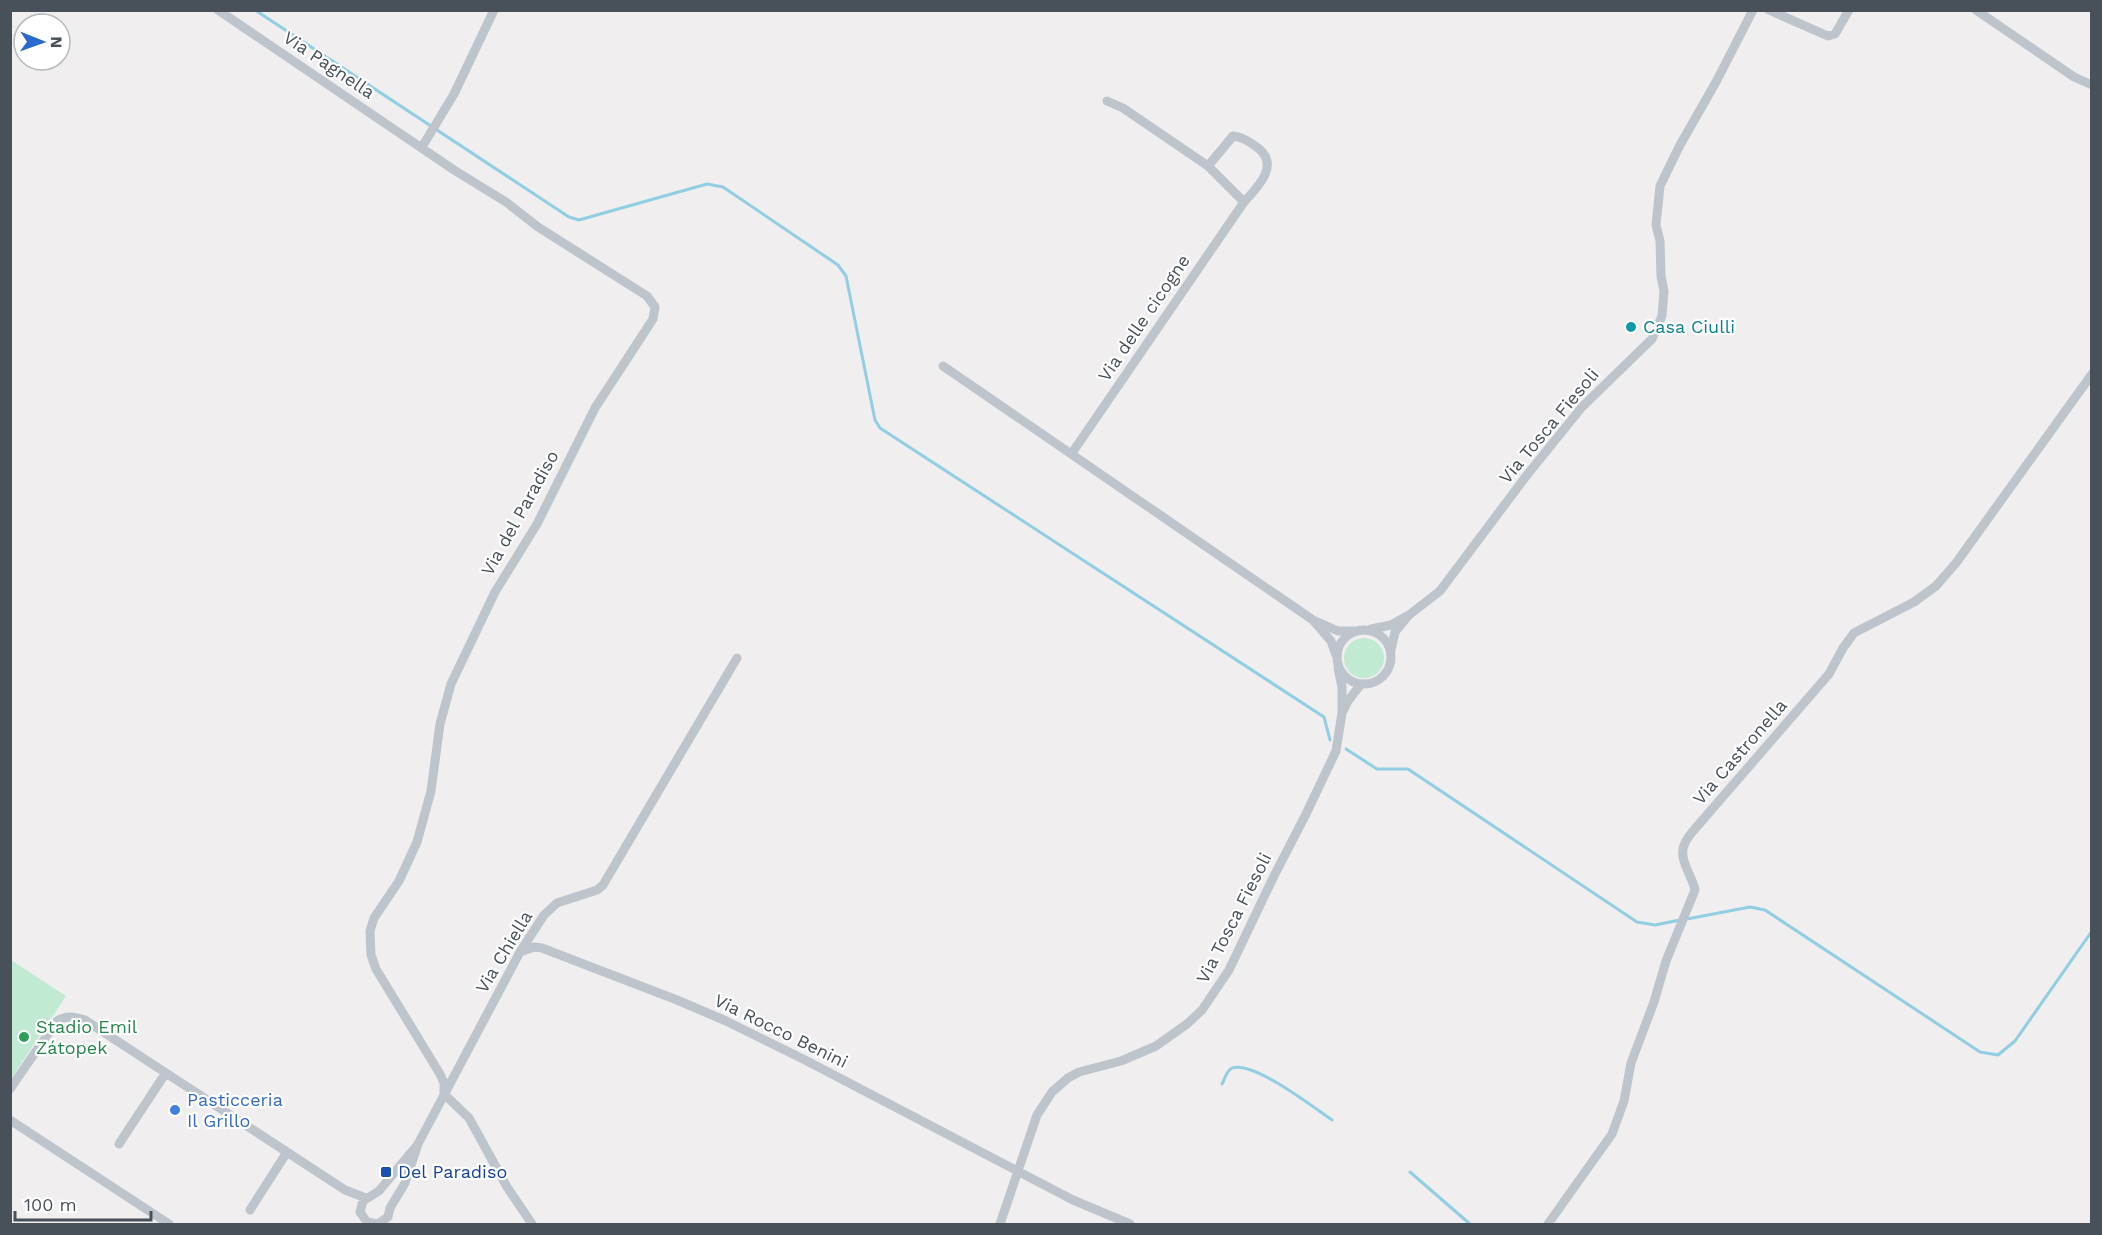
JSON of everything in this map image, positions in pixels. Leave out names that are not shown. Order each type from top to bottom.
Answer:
[{"type":"street","name":"Via Pagnella","points":[[218,10],[422,147]]},
{"type":"street","points":[[422,147],[464,74],[494,10]]},
{"type":"street","name":"Via Tosca Fiesoli","points":[[1354,631],[1384,628],[1409,615],[1440,591],[1527,475],[1582,407],[1652,339],[1662,316],[1664,291],[1660,242],[1656,225],[1660,186],[1753,10]]},
{"type":"street","points":[[1769,10],[1828,36],[1835,34],[1849,10]]},
{"type":"street","points":[[1976,10],[2074,77],[2091,86]]},
{"type":"street","points":[[1107,101],[1147,124],[1208,166],[1244,202]]},
{"type":"street","name":"Via delle cicogne","points":[[1072,453],[1244,202],[1256,190],[1267,170],[1268,161],[1265,154],[1241,137],[1233,136],[1208,166]]},
{"type":"street","name":"Via del Paradiso","points":[[422,147],[506,202],[538,227],[647,296],[654,304],[655,313],[595,408],[537,524],[495,592],[451,684],[444,705],[431,791],[421,831],[408,863],[374,918],[370,931],[371,955],[376,969],[440,1074],[444,1083],[444,1094]]},
{"type":"street","points":[[943,366],[1314,620],[1338,631],[1354,631]]},
{"type":"street","name":"Via Castronella","points":[[1548,1224],[1612,1134],[1624,1101],[1631,1063],[1654,1002],[1666,961],[1695,890],[1693,879],[1683,860],[1685,843],[1700,822],[1829,674],[1854,633],[1914,602],[1936,586],[1956,563],[2091,374]]},
{"type":"street","name":"Via Tosca Fiesoli","points":[[1342,713],[1361,684],[1370,684],[1383,676],[1391,662],[1395,632],[1409,615]]},
{"type":"street","points":[[1314,620],[1331,641],[1336,657]]},
{"type":"street","points":[[1369,630],[1384,638],[1391,651]]},
{"type":"street","points":[[1336,657],[1343,638],[1354,631]]},
{"type":"street","name":"Via Tosca Fiesoli","points":[[1000,1224],[1037,1115],[1059,1085],[1079,1072],[1121,1061],[1156,1046],[1187,1024],[1216,992],[1229,970],[1336,751],[1342,713],[1342,687],[1336,657]]},
{"type":"street","name":"Via Chiella","points":[[444,1094],[520,952],[544,915],[557,903],[597,890],[603,885],[737,658]]},
{"type":"street","points":[[1338,668],[1348,679],[1361,684]]},
{"type":"street","name":"Via Rocco Benini","points":[[520,952],[534,947],[542,948],[717,1017],[807,1060],[1073,1200],[1130,1224]]},
{"type":"street","points":[[10,1089],[57,1021],[68,1016],[85,1020],[346,1191],[360,1207],[362,1216],[369,1224],[381,1224],[388,1217],[390,1208],[405,1183],[418,1144],[444,1094],[469,1118],[507,1187],[532,1224]]},
{"type":"street","points":[[119,1144],[165,1074]]},
{"type":"street","points":[[10,1120],[169,1224]]},
{"type":"street","points":[[360,1207],[383,1187],[418,1144]]},
{"type":"street","points":[[250,1210],[287,1152]]},
{"type":"street","points":[[346,1191],[383,1198],[390,1208]]},
{"type":"green space","points":[[1364,638],[1372,639],[1378,644],[1383,650],[1383,666],[1378,672],[1372,677],[1364,678],[1356,677],[1350,672],[1345,666],[1344,658],[1345,650],[1350,644],[1356,639]]},
{"type":"green space","name":"Stadio Emil Zátopek","points":[[11,960],[66,996],[11,1079]]},
{"type":"waterway","points":[[255,10],[569,217],[579,220],[707,184],[723,187],[838,265],[846,276],[875,420],[880,428],[1324,717],[1330,740]]},
{"type":"waterway","points":[[1346,749],[1377,769],[1408,769],[1637,922],[1655,925],[1680,920]]},
{"type":"waterway","points":[[1687,919],[1750,907],[1765,910],[1980,1052],[1998,1055],[2015,1041],[2092,931]]},
{"type":"waterway","points":[[1222,1084],[1232,1068],[1254,1071],[1283,1086],[1332,1120]]},
{"type":"waterway","points":[[1410,1172],[1470,1224]]},
{"type":"place","name":"Casa Ciulli","points":[[1631,327]]},
{"type":"place","name":"Stadio Emil Zátopek","points":[[24,1037]]},
{"type":"place","name":"Pasticceria Il Grillo","points":[[175,1110]]},
{"type":"place","name":"Del Paradiso","points":[[386,1172]]}]
